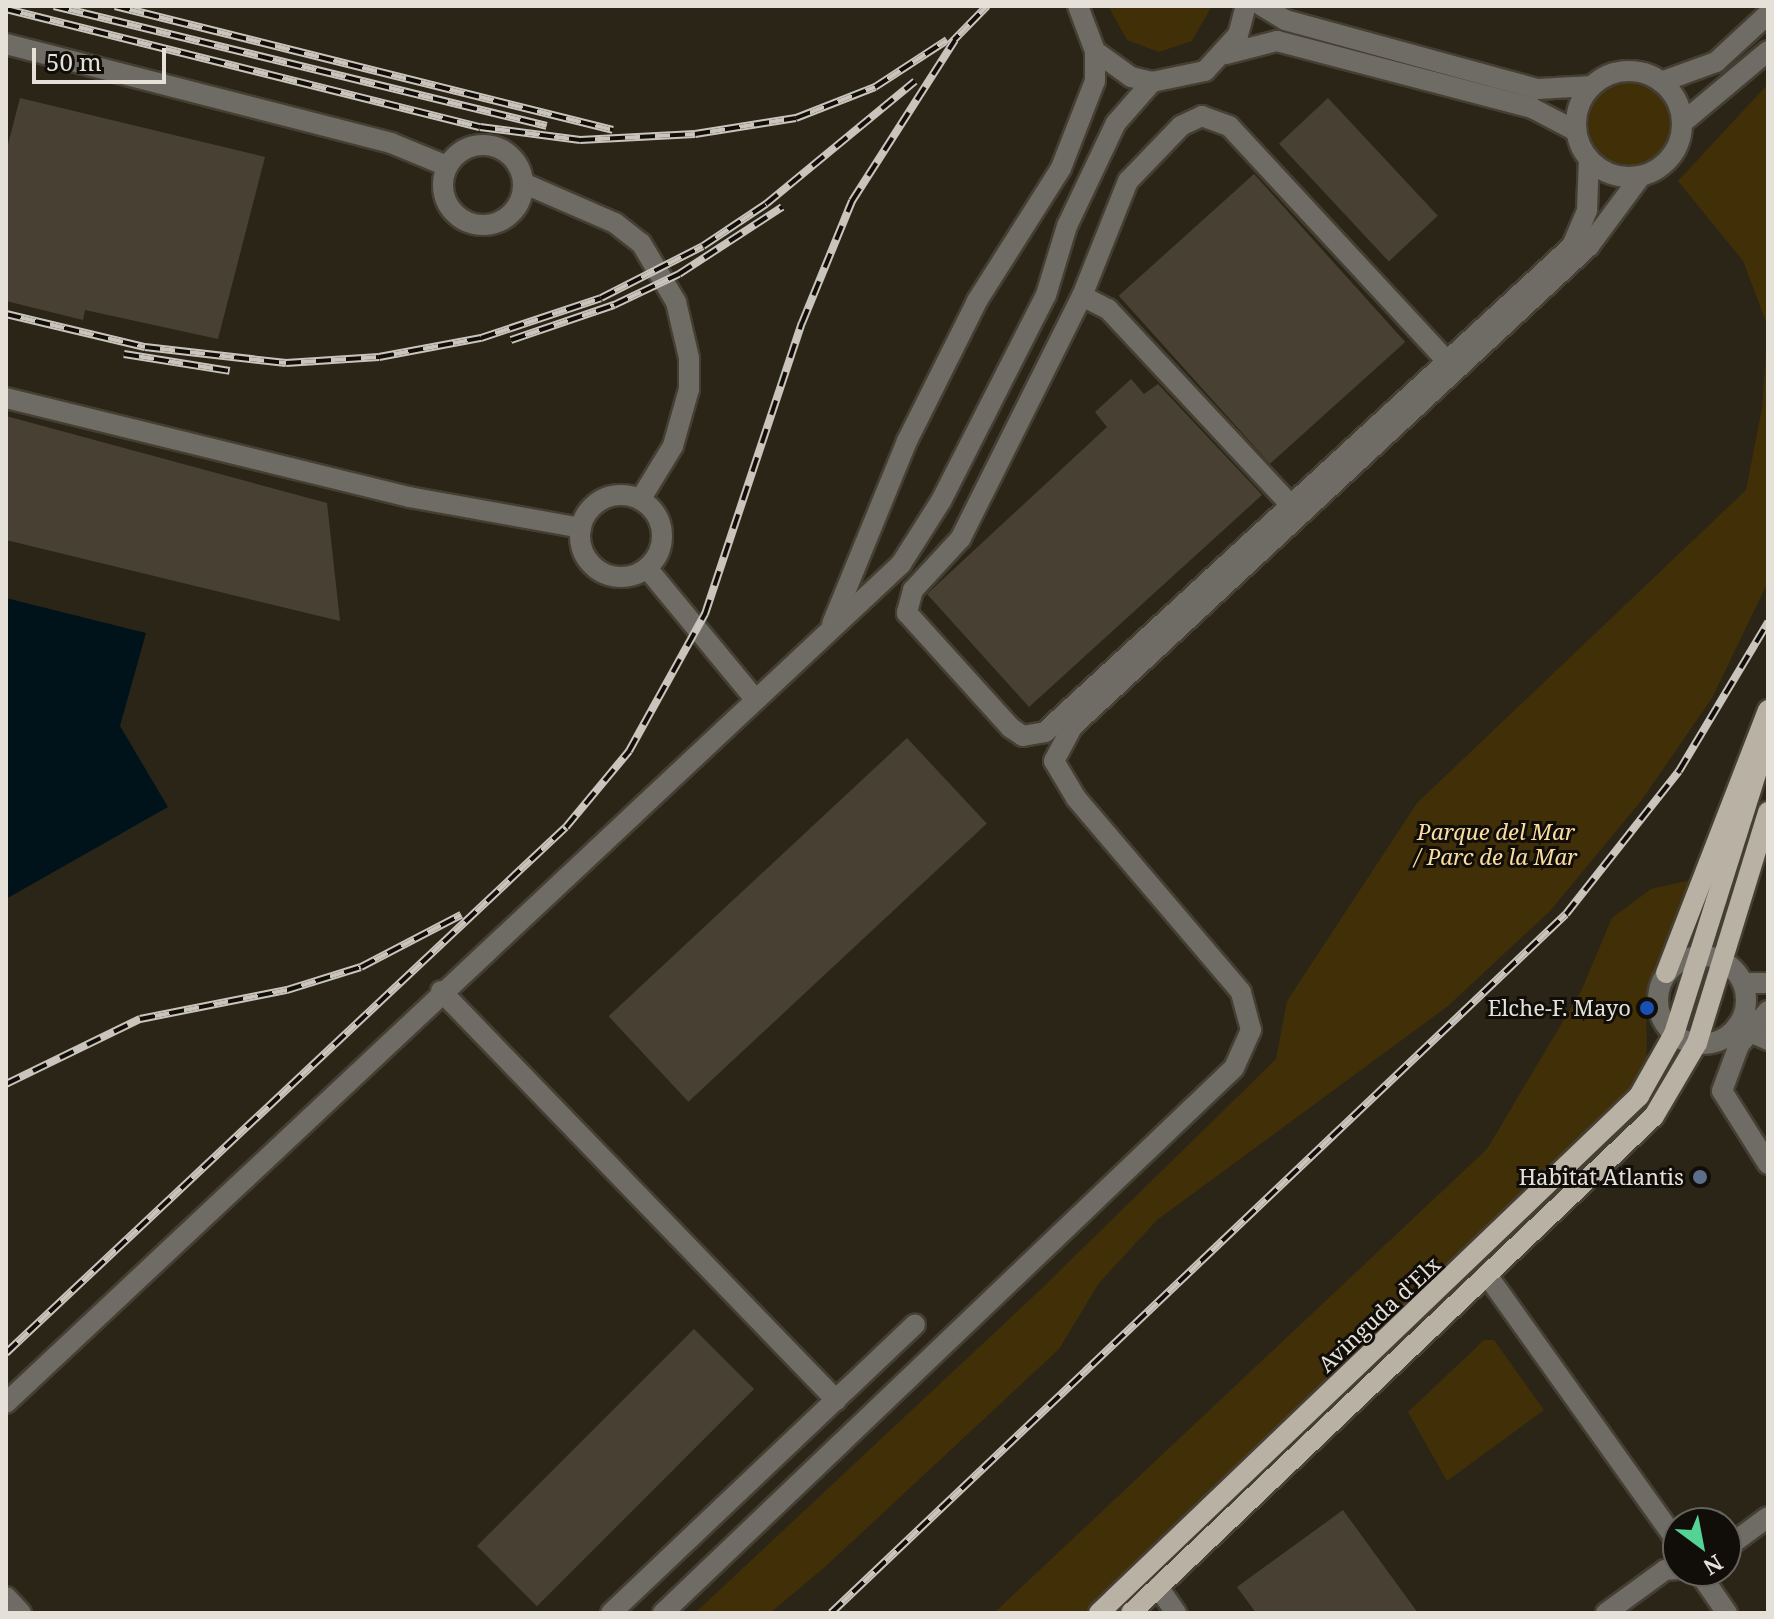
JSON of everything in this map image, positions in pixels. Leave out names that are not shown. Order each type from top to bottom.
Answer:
[{"type":"main road","points":[[1666,973],[1768,710]]},
{"type":"main road","name":"Avinguda d'Elx","points":[[1099,1613],[1619,1119],[1674,1034],[1768,736]]},
{"type":"main road","name":"Avinguda d'Elx","points":[[1131,1613],[1654,1116],[1697,1043],[1768,812]]},
{"type":"street","points":[[1226,54],[1246,6]]},
{"type":"street","points":[[663,1613],[879,1409],[1245,1051],[1251,1030],[1241,992],[1076,798],[1054,761],[1073,726],[1545,289],[1641,176],[1671,157],[1682,123],[1677,100],[1661,82],[1626,71],[1592,86],[1538,89],[1285,20],[1262,6]]},
{"type":"street","points":[[832,624],[907,441],[977,301],[1061,168],[1095,81],[1095,51],[1076,9]]},
{"type":"street","points":[[1661,82],[1716,62],[1768,14]]},
{"type":"street","points":[[1095,51],[1121,72],[1152,82],[1205,71],[1226,54],[1277,41],[1532,108],[1576,131]]},
{"type":"street","points":[[6,44],[391,143],[447,166]]},
{"type":"street","points":[[1682,123],[1768,51]]},
{"type":"street","points":[[6,1403],[832,624],[872,597],[923,533],[1046,295],[1067,226],[1116,123],[1152,82]]},
{"type":"street","points":[[1572,246],[1587,210],[1589,159],[1576,131],[1579,107],[1592,86]]},
{"type":"street","points":[[1446,360],[1218,118],[1202,116],[1181,126],[1137,169],[1082,296],[961,538],[906,603],[913,627],[1011,728],[1023,736],[1045,732],[1446,360],[1572,246],[1592,236]]},
{"type":"street","points":[[495,146],[515,161],[523,183],[515,208],[481,225],[448,205],[447,166],[468,147],[495,146]]},
{"type":"street","points":[[1589,159],[1622,177],[1641,176]]},
{"type":"street","points":[[523,183],[615,223],[641,243],[676,302],[687,344],[689,389],[673,446],[640,500]]},
{"type":"street","points":[[1082,296],[1108,309],[1290,504]]},
{"type":"street","points":[[6,398],[409,497],[581,528]]},
{"type":"street","points":[[604,500],[640,500],[662,532],[647,568],[622,577],[598,570],[583,552],[581,528],[604,500]]},
{"type":"street","points":[[647,568],[755,699]]},
{"type":"street","points":[[1741,1035],[1768,1009],[1722,960],[1699,956],[1666,973],[1658,1006],[1674,1034],[1697,1043],[1712,1043],[1741,1035],[1768,1040]]},
{"type":"street","points":[[1743,983],[1768,983]]},
{"type":"street","points":[[1743,983],[1746,1005],[1741,1035],[1724,1079],[1725,1102],[1768,1164]]},
{"type":"street","points":[[441,991],[836,1400]]},
{"type":"street","points":[[1487,1275],[1662,1521]]},
{"type":"street","points":[[611,1613],[915,1325]]},
{"type":"street","points":[[1742,1536],[1768,1517]]},
{"type":"street","points":[[1606,1613],[1662,1572]]},
{"type":"street","points":[[1158,1587],[1176,1613]]},
{"type":"street","points":[[1709,1587],[1727,1613]]},
{"type":"street","points":[[6,1597],[21,1613]]},
{"type":"green space","points":[[1108,6],[1212,6],[1192,41],[1159,52],[1127,40]]},
{"type":"green space","points":[[1628,81],[1652,88],[1664,100],[1671,124],[1664,148],[1652,160],[1628,167],[1604,160],[1592,148],[1585,124],[1592,100],[1604,88]]},
{"type":"green space","points":[[1768,84],[1768,327],[1743,261],[1678,181]]},
{"type":"green space","name":"Parque del Mar / Parc de la Mar","points":[[1768,327],[1768,582],[1712,698],[1641,801],[1550,911],[1448,1006],[1157,1220],[1099,1283],[1059,1349],[825,1567],[770,1613],[695,1613],[1039,1291],[1276,1059],[1287,1001],[1417,803],[1746,490],[1762,408]]},
{"type":"green space","points":[[1695,879],[1646,996],[1647,1060],[1627,1096],[1085,1613],[994,1613],[1487,1149],[1581,991],[1612,918],[1651,889]]},
{"type":"green space","points":[[1484,1340],[1494,1340],[1544,1410],[1447,1481],[1408,1412]]},
{"type":"shaded area","points":[[6,598],[146,633],[120,726],[168,807],[6,899]]},
{"type":"building","points":[[20,98],[265,157],[218,339],[85,310],[83,320],[6,301],[6,152]]},
{"type":"building","points":[[1328,98],[1438,216],[1389,261],[1279,144]]},
{"type":"building","points":[[1254,174],[1405,342],[1270,464],[1119,296]]},
{"type":"building","points":[[1131,379],[1144,394],[1158,384],[1262,495],[1029,707],[927,594],[1107,427],[1095,412]]},
{"type":"building","points":[[6,416],[327,503],[340,621],[6,540]]},
{"type":"building","points":[[907,738],[987,824],[688,1102],[609,1016]]},
{"type":"building","points":[[694,1329],[754,1389],[537,1606],[477,1546]]},
{"type":"building","points":[[1343,1510],[1418,1613],[1256,1613],[1237,1587]]},
{"type":"railway","points":[[54,6],[547,126]]},
{"type":"railway","points":[[115,6],[613,130]]},
{"type":"railway","points":[[948,46],[987,6]]},
{"type":"railway","points":[[6,9],[480,127],[580,140],[695,134],[796,118],[875,87],[947,40]]},
{"type":"railway","points":[[6,1353],[566,827],[629,751],[705,614],[802,323],[852,201],[955,40]]},
{"type":"railway","points":[[6,314],[145,347],[286,363],[379,357],[481,338],[601,298],[703,246],[766,204],[915,81]]},
{"type":"railway","points":[[511,340],[614,305],[679,274],[782,207]]},
{"type":"railway","points":[[124,354],[230,371]]},
{"type":"railway","points":[[831,1613],[1566,914],[1679,771],[1768,622]]},
{"type":"railway","points":[[6,1084],[140,1019],[287,990],[361,967],[461,915]]},
{"type":"place","name":"Elche-F. Mayo","points":[[1647,1008]]},
{"type":"place","name":"Habitat Atlantis","points":[[1700,1177]]}]
